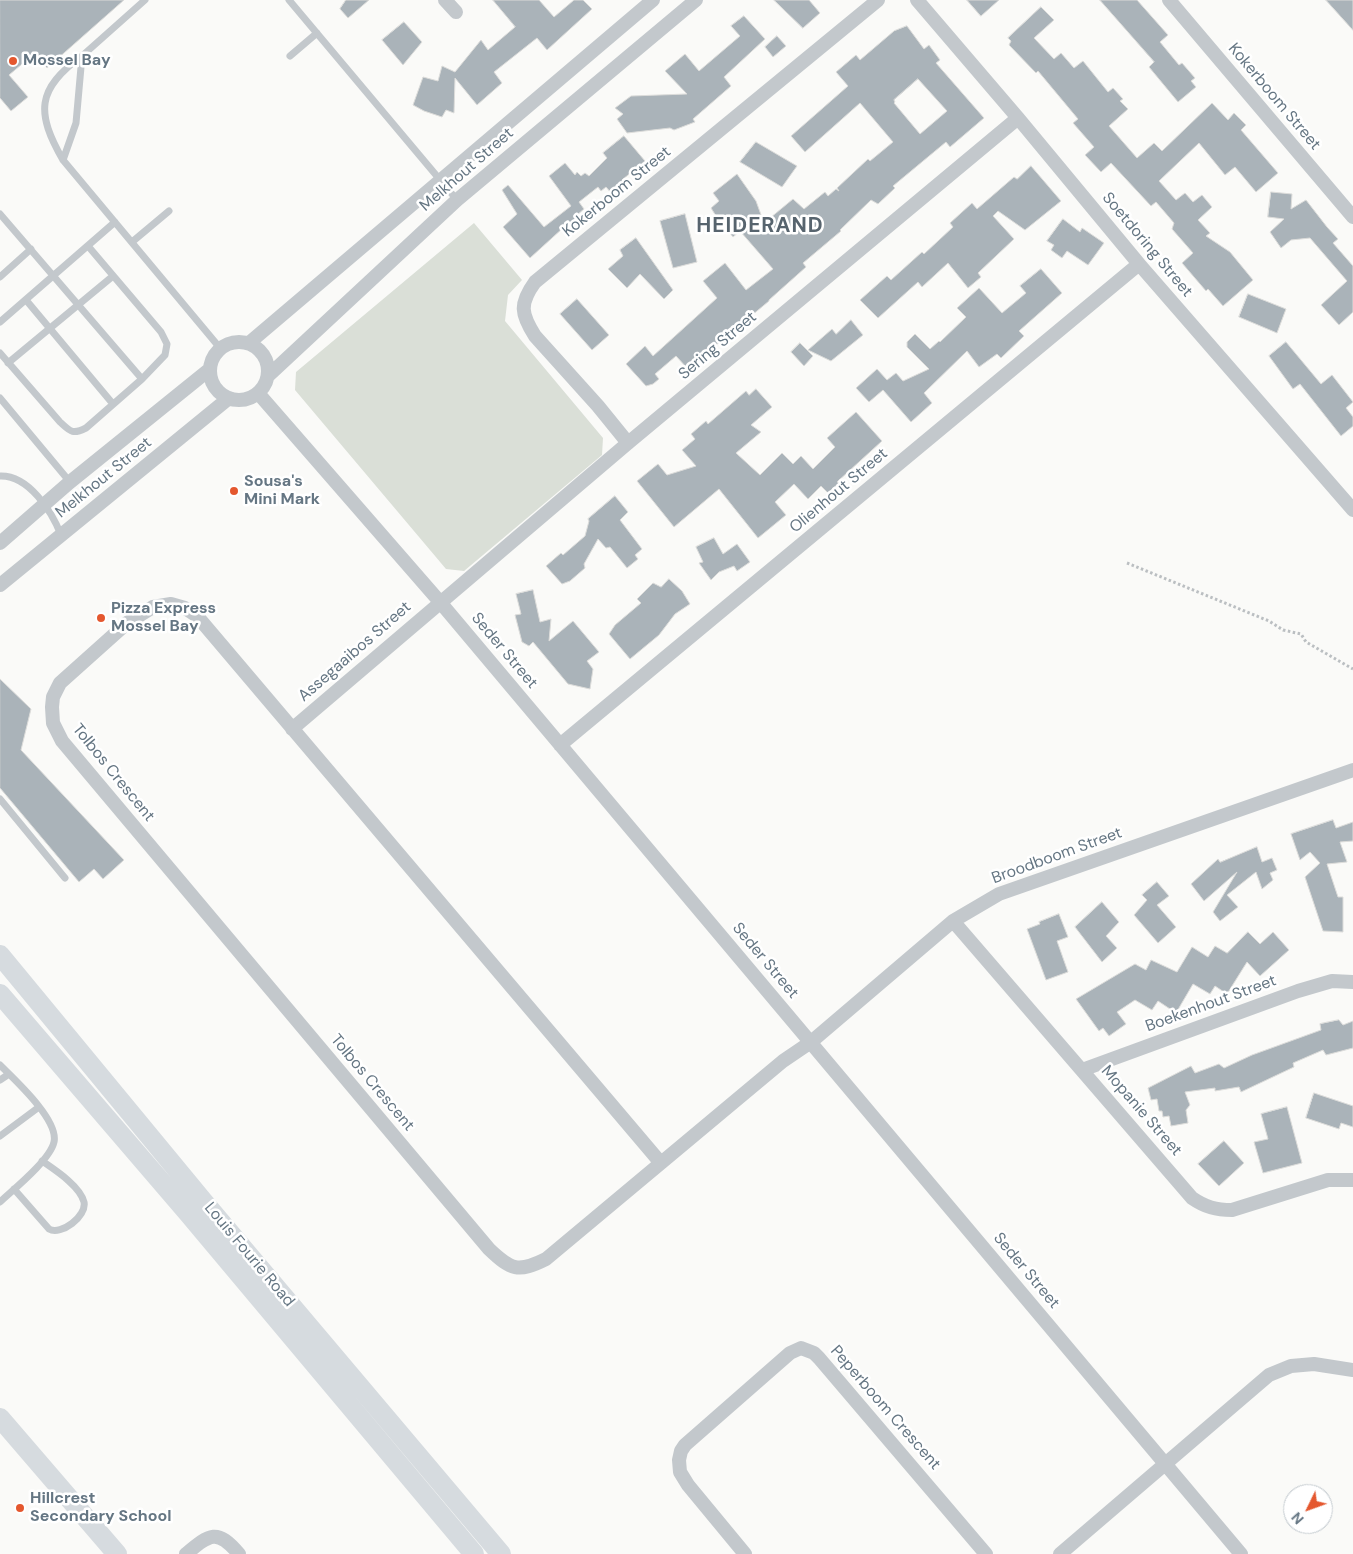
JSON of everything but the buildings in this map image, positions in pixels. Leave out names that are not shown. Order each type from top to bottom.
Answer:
[{"type":"main road","name":"Louis Fourie Road","points":[[0,955],[203,1201],[501,1554]]},
{"type":"main road","name":"Louis Fourie Road","points":[[0,994],[188,1213],[474,1554]]},
{"type":"main road","points":[[0,1418],[117,1554]]},
{"type":"street","points":[[445,0],[456,12]]},
{"type":"street","name":"Melkhout Street","points":[[249,343],[653,0]]},
{"type":"street","name":"Melkhout Street","points":[[268,376],[457,200],[696,0]]},
{"type":"street","name":"Kokerboom Street","points":[[628,443],[598,406],[535,336],[527,324],[522,309],[527,293],[535,282],[878,0]]},
{"type":"street","name":"Soetdoring Street","points":[[917,0],[1139,264],[1353,510]]},
{"type":"street","name":"Kokerboom Street","points":[[1169,0],[1353,217]]},
{"type":"street","name":"Sering Street","points":[[440,602],[1018,118]]},
{"type":"street","name":"Olienhout Street","points":[[560,745],[1139,264]]},
{"type":"street","points":[[239,342],[249,343],[258,348],[265,356],[268,366],[265,386],[258,393],[244,399],[229,398],[220,393],[214,386],[210,370],[214,356],[220,348],[229,343],[239,342]]},
{"type":"street","name":"Melkhout Street","points":[[0,543],[70,482],[210,370]]},
{"type":"street","name":"Seder Street","points":[[258,393],[440,602],[1241,1554]]},
{"type":"street","name":"Melkhout Street","points":[[0,585],[229,398]]},
{"type":"street","name":"Assegaaibos Street","points":[[292,729],[440,602]]},
{"type":"street","name":"Tolbos Crescent","points":[[660,1162],[196,616],[185,608],[171,604],[153,607],[128,623],[60,684],[53,697],[52,707],[53,722],[62,741],[489,1249],[508,1266],[526,1267],[546,1259],[660,1162],[783,1061],[810,1042]]},
{"type":"street","name":"Broodboom Street","points":[[810,1042],[953,921],[999,894],[1353,770]]},
{"type":"street","name":"Mopanie Street","points":[[953,921],[1192,1198],[1206,1207],[1232,1210],[1328,1180],[1353,1180]]},
{"type":"street","name":"Boekenhout Street","points":[[1082,1070],[1298,991],[1332,982],[1353,982]]},
{"type":"street","name":"Peperboom Crescent","points":[[745,1554],[688,1485],[680,1472],[679,1460],[681,1451],[685,1445],[790,1353],[801,1348],[814,1353],[819,1358],[986,1554]]},
{"type":"street","points":[[1060,1554],[1269,1375],[1291,1366],[1314,1364],[1353,1370]]},
{"type":"street","points":[[186,1554],[204,1539],[212,1537],[222,1537],[230,1542],[240,1554]]},
{"type":"lane","points":[[145,0],[57,77],[48,90],[44,107],[46,126],[63,160],[220,348]]},
{"type":"lane","points":[[289,0],[457,200]]},
{"type":"lane","points":[[290,56],[317,33]]},
{"type":"lane","points":[[63,160],[76,123],[82,56]]},
{"type":"lane","points":[[132,242],[168,211]]},
{"type":"lane","points":[[1,218],[54,275],[142,379]]},
{"type":"lane","points":[[0,322],[115,222]]},
{"type":"lane","points":[[0,353],[60,422],[70,431],[78,432],[86,428],[142,379],[165,355],[168,344],[161,332],[88,246]]},
{"type":"lane","points":[[0,277],[31,249]]},
{"type":"lane","points":[[8,362],[113,276]]},
{"type":"lane","points":[[26,300],[113,404]]},
{"type":"lane","points":[[0,398],[70,482]]},
{"type":"lane","points":[[0,476],[17,480],[45,504],[56,522],[61,535]]},
{"type":"lane","points":[[0,799],[65,878]]},
{"type":"lane","points":[[0,1065],[32,1097],[54,1133],[54,1143],[42,1161],[0,1202]]},
{"type":"lane","points":[[0,1080],[9,1074]]},
{"type":"lane","points":[[0,1136],[39,1108]]},
{"type":"lane","points":[[14,1189],[53,1231],[66,1227],[80,1215],[84,1203],[79,1192],[58,1172],[42,1161]]},
{"type":"path","points":[[1128,563],[1269,621],[1283,630],[1301,634],[1306,642],[1353,668]]},
{"type":"shaded area","points":[[474,223],[522,280],[508,295],[505,321],[603,438],[602,455],[464,571],[446,569],[295,390],[296,372]]},
{"type":"place","name":"Mossel Bay","points":[[13,61]]},
{"type":"place","name":"Sousa's Mini Mark","points":[[234,491]]},
{"type":"place","name":"Pizza Express Mossel Bay","points":[[101,618]]},
{"type":"place","name":"Hillcrest Secondary School","points":[[20,1508]]},
{"type":"district","name":"HEIDERAND","points":[[760,226]]}]
